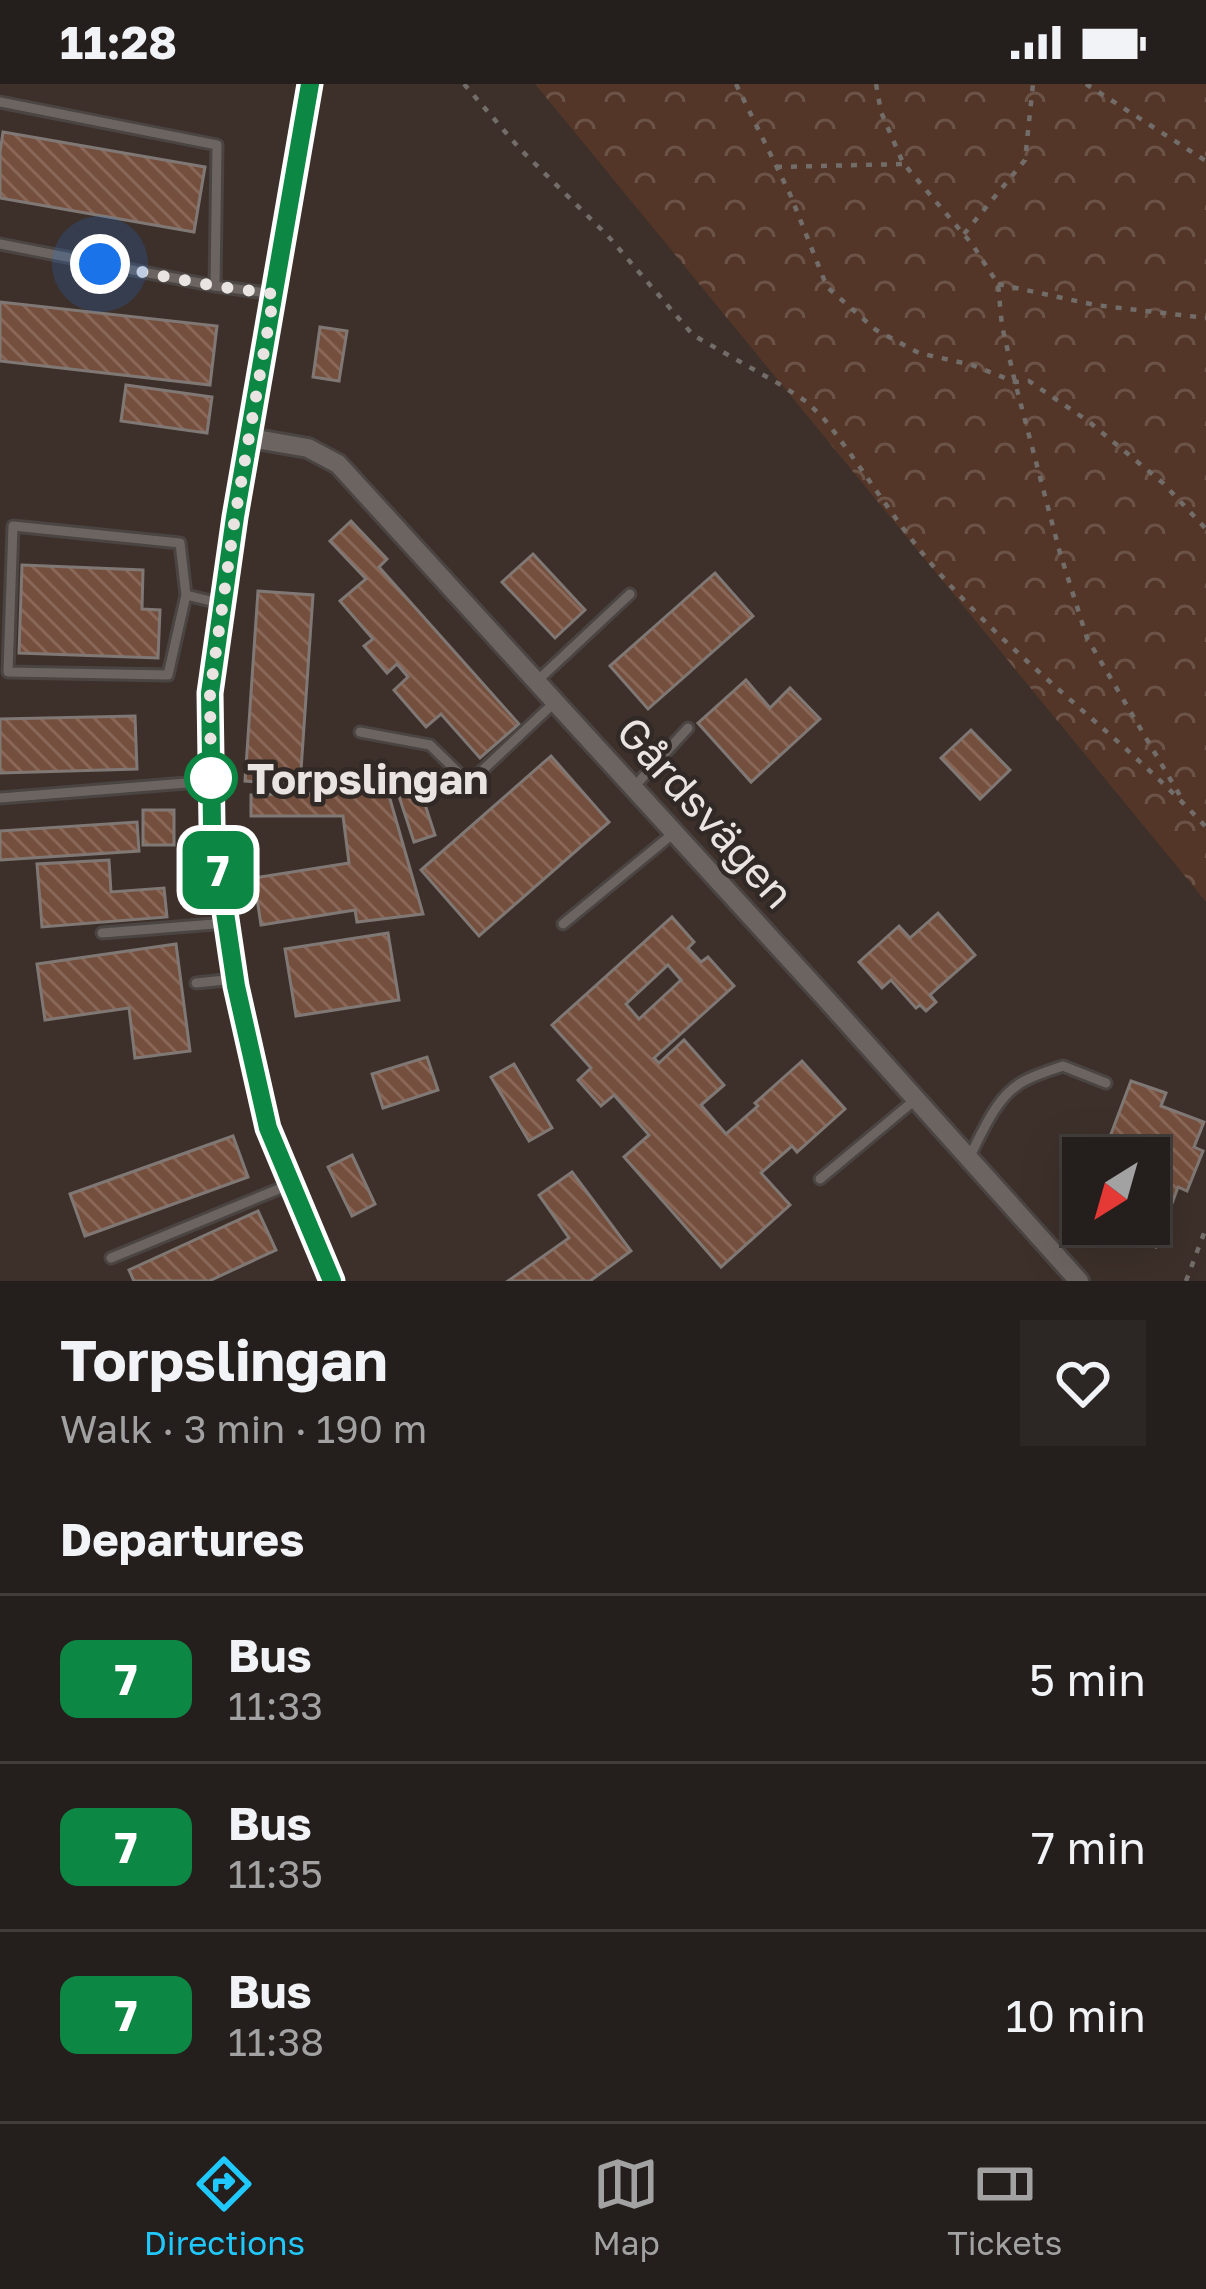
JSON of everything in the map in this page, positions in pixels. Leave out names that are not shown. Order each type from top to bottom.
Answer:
[{"type":"street","points":[[310,84],[210,693],[211,782],[212,825],[235,980],[268,1128],[332,1281]]},
{"type":"street","name":"Gårdsvägen","points":[[250,438],[308,448],[338,464],[1079,1281]]},
{"type":"lane","points":[[0,102],[218,145],[215,286]]},
{"type":"lane","points":[[0,244],[274,294]]},
{"type":"lane","points":[[13,526],[180,544],[186,595],[168,675],[8,672],[13,526]]},
{"type":"lane","points":[[537,681],[630,594]]},
{"type":"lane","points":[[186,595],[223,604]]},
{"type":"lane","points":[[361,732],[430,745],[470,783],[556,701]]},
{"type":"lane","points":[[634,787],[688,728]]},
{"type":"lane","points":[[0,798],[211,782]]},
{"type":"lane","points":[[562,924],[674,832]]},
{"type":"lane","points":[[102,933],[226,923]]},
{"type":"lane","points":[[196,983],[235,980]]},
{"type":"lane","points":[[969,1158],[991,1116],[1011,1089],[1026,1080],[1063,1066],[1106,1083]]},
{"type":"lane","points":[[820,1179],[916,1099]]},
{"type":"lane","points":[[111,1258],[291,1184]]},
{"type":"path","points":[[464,84],[520,149],[608,236],[693,335],[781,385],[825,420],[935,568],[1020,656],[1206,827]]},
{"type":"path","points":[[736,84],[827,287],[876,330],[920,353],[972,364],[1016,382],[1029,381],[1088,421],[1162,483],[1206,529]]},
{"type":"path","points":[[876,84],[881,112],[903,164],[964,234],[998,284],[1002,326],[1016,382],[1060,553],[1088,638],[1185,804]]},
{"type":"path","points":[[964,234],[1025,160],[1034,84]]},
{"type":"path","points":[[1086,84],[1206,161]]},
{"type":"path","points":[[776,167],[903,164]]},
{"type":"path","points":[[998,284],[1095,305],[1206,318]]},
{"type":"path","points":[[1186,1281],[1206,1228]]},
{"type":"shaded area","points":[[0,84],[535,84],[1206,902],[1206,1281],[0,1281]]},
{"type":"green space","points":[[535,84],[1206,84],[1206,902]]},
{"type":"building","points":[[3,132],[205,167],[194,232],[0,198]]},
{"type":"building","points":[[0,302],[217,326],[210,385],[0,361]]},
{"type":"building","points":[[320,327],[347,331],[339,381],[313,377]]},
{"type":"building","points":[[126,385],[212,397],[207,433],[121,421]]},
{"type":"building","points":[[351,521],[387,559],[379,567],[519,724],[480,758],[441,714],[426,727],[394,690],[408,677],[397,664],[387,673],[364,646],[373,639],[340,601],[366,579],[330,541]]},
{"type":"building","points":[[533,554],[585,610],[555,638],[502,582]]},
{"type":"building","points":[[22,565],[143,570],[142,609],[160,610],[158,658],[19,653]]},
{"type":"building","points":[[715,573],[753,616],[648,709],[610,666]]},
{"type":"building","points":[[258,591],[313,595],[300,785],[245,781]]},
{"type":"building","points":[[746,680],[770,708],[790,688],[820,719],[751,782],[698,723]]},
{"type":"building","points":[[135,716],[137,769],[0,773],[0,719]]},
{"type":"building","points":[[971,730],[1010,770],[980,799],[941,758]]},
{"type":"building","points":[[551,756],[609,822],[479,936],[421,870]]},
{"type":"building","points":[[416,777],[435,835],[414,842],[395,784]]},
{"type":"building","points":[[388,792],[423,914],[357,922],[355,910],[261,925],[254,878],[349,863],[343,816],[251,816],[251,795]]},
{"type":"building","points":[[143,810],[174,810],[174,845],[143,845]]},
{"type":"building","points":[[137,822],[139,851],[0,860],[0,831]]},
{"type":"building","points":[[109,860],[111,892],[164,888],[167,917],[42,927],[37,864]]},
{"type":"building","points":[[938,913],[975,955],[930,995],[936,1002],[926,1011],[920,1005],[916,1008],[891,980],[882,988],[859,962],[899,926],[910,938]]},
{"type":"building","points":[[672,917],[694,942],[688,948],[701,962],[708,957],[734,986],[654,1058],[659,1063],[684,1040],[724,1085],[701,1105],[726,1134],[802,1061],[845,1109],[797,1152],[792,1146],[761,1173],[790,1205],[721,1267],[624,1157],[649,1135],[614,1095],[601,1106],[578,1080],[591,1068],[552,1025]],"holes":[[[668,965],[681,980],[639,1019],[626,1004]]]},
{"type":"building","points":[[388,933],[399,1000],[296,1016],[285,949]]},
{"type":"building","points":[[176,944],[190,1051],[135,1058],[129,1008],[45,1020],[37,964]]},
{"type":"building","points":[[427,1057],[438,1090],[383,1108],[372,1074]]},
{"type":"building","points":[[514,1064],[552,1128],[529,1141],[491,1077]]},
{"type":"building","points":[[1131,1081],[1166,1093],[1161,1106],[1204,1122],[1194,1147],[1203,1151],[1187,1191],[1178,1187],[1170,1209],[1170,1137],[1110,1137]]},
{"type":"building","points":[[233,1136],[248,1177],[85,1236],[70,1194]]},
{"type":"building","points":[[352,1155],[375,1204],[352,1216],[328,1167]]},
{"type":"building","points":[[572,1172],[631,1251],[590,1281],[508,1281],[569,1238],[539,1195]]},
{"type":"building","points":[[258,1211],[276,1250],[209,1281],[134,1281],[129,1270]]},
{"type":"bus line","name":"7","points":[[310,84],[235,517],[210,693],[212,825],[236,986],[268,1128],[332,1281]]},
{"type":"place","name":"Torpslingan","points":[[211,778]]},
{"type":"route","points":[[100,264],[274,294],[210,693],[211,782],[211,778]]}]
